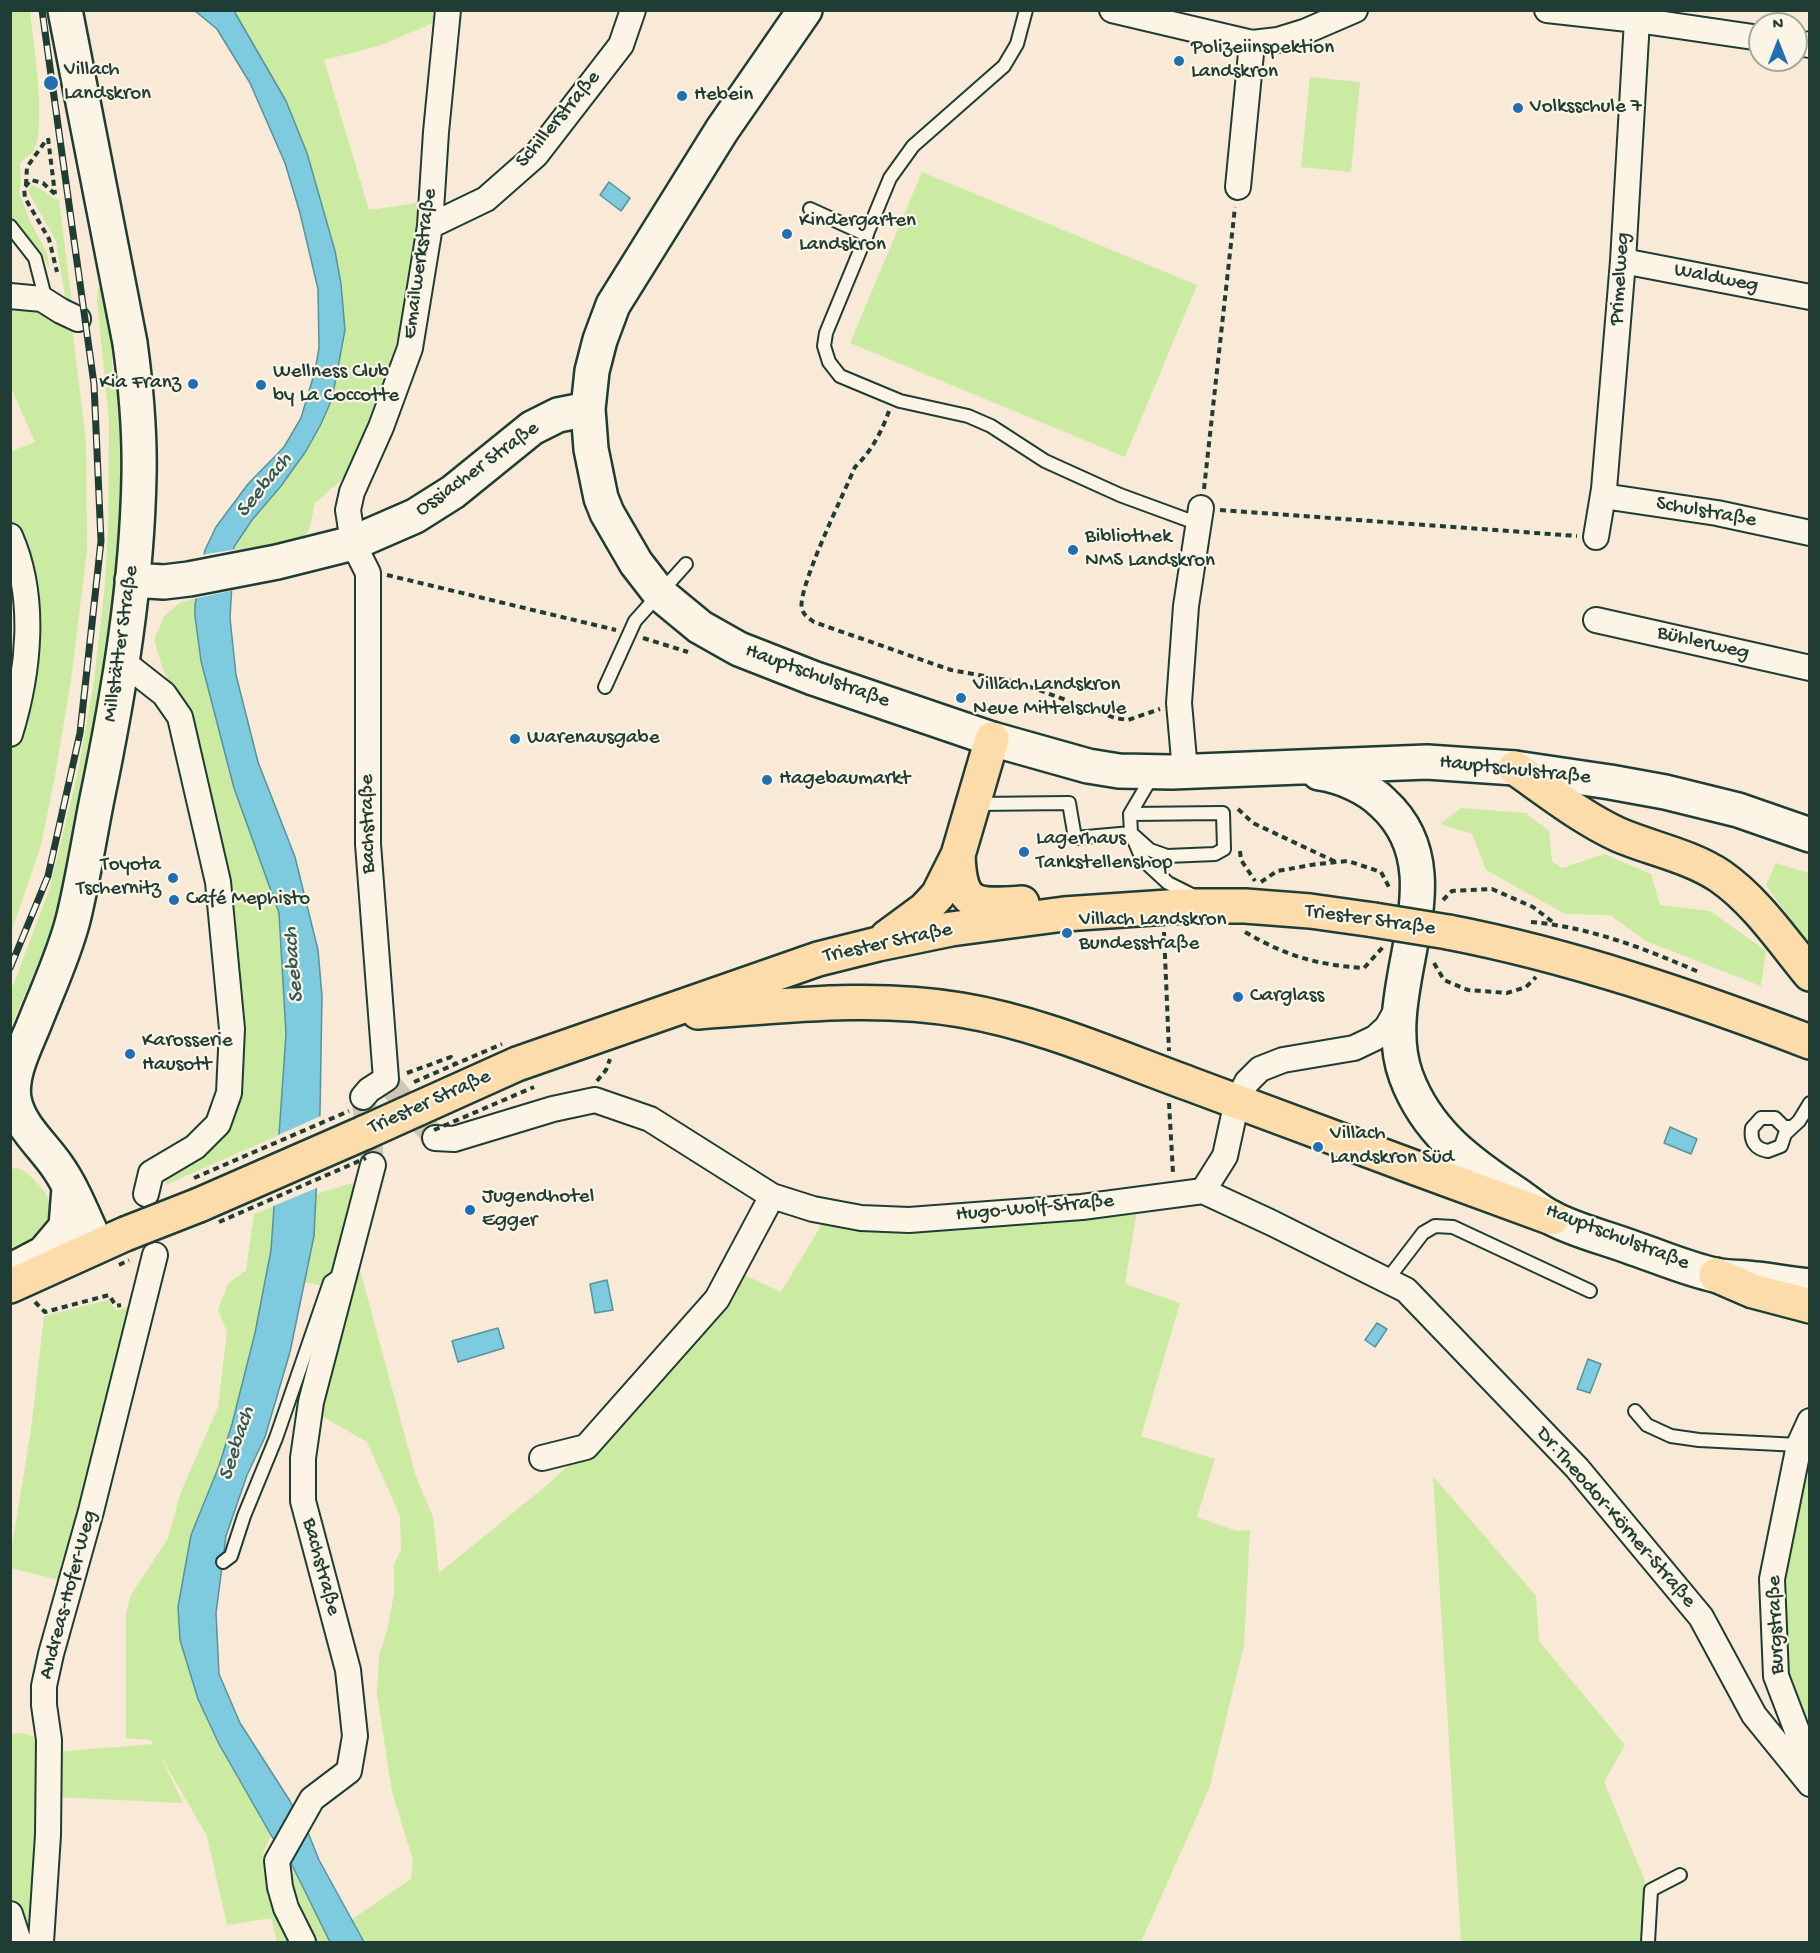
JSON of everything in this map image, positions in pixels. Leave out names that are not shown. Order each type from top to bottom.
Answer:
[{"type":"main road","name":"Millstätter Straße","points":[[65,10],[130,344],[137,392],[140,477],[132,580],[122,661],[107,752],[73,921],[21,1057],[14,1086],[14,1100],[16,1126],[58,1167],[69,1188],[118,1251]]},
{"type":"main road","points":[[588,409],[592,371],[600,339],[614,305],[722,130],[798,13]]},
{"type":"main road","name":"Ossiacher Straße","points":[[132,580],[164,582],[189,579],[277,562],[353,543],[415,516],[453,492],[532,428],[558,415],[588,409]]},
{"type":"main road","name":"Hauptschulstraße","points":[[588,409],[591,448],[601,498],[607,513],[636,562],[660,594],[700,627],[739,649],[813,678],[992,739],[1088,766],[1119,771],[1170,772],[1427,762],[1515,768],[1665,792],[1738,810],[1809,836]]},
{"type":"main road","points":[[878,944],[925,909],[938,895],[958,855],[992,739]]},
{"type":"main road","points":[[1397,815],[1399,797],[1404,786],[1412,773],[1427,762]]},
{"type":"main road","name":"Hauptschulstraße","points":[[1284,768],[1325,774],[1353,783],[1376,796],[1397,815],[1413,853],[1418,877],[1418,896],[1399,1006],[1399,1043],[1405,1074],[1417,1102],[1433,1126],[1479,1170],[1552,1218],[1669,1261],[1716,1275],[1809,1286]]},
{"type":"main road","points":[[1515,768],[1617,834],[1702,866],[1722,877],[1750,902],[1809,974]]},
{"type":"main road","points":[[958,855],[960,883],[964,893],[974,901],[997,904],[1044,901],[1075,913]]},
{"type":"main road","name":"Triester Straße","points":[[23,1293],[118,1251],[356,1137],[518,1065],[818,959],[951,929],[1075,913],[1135,908],[1214,906],[1310,911],[1448,932],[1572,961],[1746,1018],[1809,1042]]},
{"type":"main road","points":[[655,1015],[853,1002],[961,1010],[1007,1020],[1237,1101],[1552,1218]]},
{"type":"main road","points":[[10,1271],[44,1253],[66,1227],[69,1188]]},
{"type":"main road","points":[[1716,1275],[1753,1291],[1809,1306]]},
{"type":"street","name":"Emailwerkstraße","points":[[353,543],[348,510],[350,501],[410,348],[430,226],[436,132],[448,10]]},
{"type":"street","name":"Schillerstraße","points":[[430,226],[486,199],[536,154],[621,45],[633,10]]},
{"type":"street","points":[[1112,10],[1252,43],[1278,40],[1304,32],[1355,10]]},
{"type":"street","points":[[1547,10],[1748,36]]},
{"type":"street","name":"Primelweg","points":[[1596,537],[1603,496],[1623,261],[1637,20]]},
{"type":"street","points":[[1238,187],[1252,43]]},
{"type":"street","name":"Waldweg","points":[[1623,261],[1809,297]]},
{"type":"street","points":[[10,296],[42,299],[78,319]]},
{"type":"street","name":"Schulstraße","points":[[1603,496],[1717,513],[1809,533]]},
{"type":"street","points":[[1170,772],[1179,703],[1186,606],[1200,516]]},
{"type":"street","points":[[10,536],[20,559],[29,615],[18,708],[10,734]]},
{"type":"street","name":"Bachstraße","points":[[353,543],[369,573],[368,844],[396,1083]]},
{"type":"street","name":"Bühlerweg","points":[[1596,620],[1809,668]]},
{"type":"street","points":[[122,661],[164,694],[180,717],[218,882],[232,1029],[230,1093],[218,1124],[195,1147],[151,1173],[146,1194]]},
{"type":"street","points":[[1203,1191],[1226,1156],[1237,1101],[1247,1082],[1260,1069],[1283,1060],[1354,1048],[1375,1038],[1387,1027],[1399,1006]]},
{"type":"street","points":[[360,1102],[369,1090],[396,1083]]},
{"type":"street","name":"Hugo-Wolf-Straße","points":[[430,1136],[454,1139],[553,1109],[595,1100],[650,1119],[772,1196],[813,1209],[861,1218],[909,1220],[1082,1207],[1203,1191]]},
{"type":"street","name":"Bachstraße","points":[[303,1942],[283,1897],[277,1861],[312,1799],[349,1771],[355,1736],[348,1670],[303,1500],[303,1458],[311,1402],[371,1161]]},
{"type":"street","name":"Dr.Theodor-Körner-Straße","points":[[1203,1191],[1406,1290],[1584,1476],[1701,1617],[1754,1715],[1809,1784]]},
{"type":"street","points":[[543,1458],[586,1447],[717,1299],[772,1196]]},
{"type":"street","name":"Andreas-Hofer-Weg","points":[[41,1942],[48,1823],[49,1740],[44,1686],[91,1511],[154,1255]]},
{"type":"street","name":"Burgstraße","points":[[1809,1421],[1799,1444],[1772,1579],[1776,1676],[1809,1765]]},
{"type":"street","points":[[10,1914],[18,1942]]},
{"type":"lane","points":[[1026,10],[1017,44],[1004,66],[913,146],[890,178],[826,333],[825,346],[829,362],[840,376],[893,399],[976,420],[1009,436],[1045,461],[1120,495],[1200,516]]},
{"type":"lane","points":[[810,209],[867,236]]},
{"type":"lane","points":[[10,226],[35,258],[44,293],[42,299]]},
{"type":"lane","points":[[605,687],[634,621],[686,564]]},
{"type":"lane","points":[[1170,772],[1130,814],[1131,833],[1142,859],[1168,883],[1214,906]]},
{"type":"lane","points":[[972,804],[1069,803],[1075,838],[1131,833],[1150,850],[1167,856],[1215,854],[1224,849],[1223,813],[1130,814]]},
{"type":"lane","points":[[1791,1127],[1799,1121],[1809,1103]]},
{"type":"lane","points":[[1387,1280],[1423,1233],[1435,1226],[1453,1227],[1590,1291]]},
{"type":"lane","points":[[223,1562],[231,1556],[244,1516],[276,1438],[330,1282],[344,1272]]},
{"type":"lane","points":[[1635,1411],[1647,1425],[1671,1436],[1699,1440],[1799,1444]]},
{"type":"lane","points":[[1648,1942],[1651,1890],[1680,1875]]},
{"type":"path","points":[[26,185],[32,180],[43,183],[55,194],[48,138],[27,167],[24,188],[25,198],[49,239],[57,274]]},
{"type":"path","points":[[1238,187],[1200,516],[1596,537]]},
{"type":"path","points":[[893,399],[883,428],[855,467],[811,567],[801,598],[801,609],[806,617],[814,622],[951,670],[1017,682],[1115,718],[1128,720],[1179,703]]},
{"type":"path","points":[[369,573],[381,573],[629,633]]},
{"type":"path","points":[[1235,807],[1253,823],[1337,862]]},
{"type":"path","points":[[1154,930],[1172,928]]},
{"type":"path","points":[[1240,929],[1251,930]]},
{"type":"path","points":[[417,1071],[451,1057],[455,1064]]},
{"type":"path","points":[[396,1083],[455,1064],[518,1065]]},
{"type":"path","points":[[430,1136],[518,1065]]},
{"type":"path","points":[[193,1179],[360,1102]]},
{"type":"path","points":[[217,1222],[371,1161]]},
{"type":"path","points":[[23,1293],[45,1312],[109,1295],[116,1306],[124,1305]]},
{"type":"green space","points":[[10,11],[30,11],[38,83],[39,124],[38,140],[34,150],[20,163],[19,191],[29,219],[47,253],[50,271],[43,255],[11,216]]},
{"type":"green space","points":[[234,11],[434,11],[433,23],[379,46],[324,60],[369,210],[423,202],[397,339],[364,446],[347,475],[315,503],[309,530],[300,541],[234,550],[252,520],[281,486],[332,399],[345,330],[341,284],[335,251],[307,153],[286,101]]},
{"type":"green space","points":[[1310,77],[1360,82],[1351,172],[1301,167]]},
{"type":"green space","points":[[922,172],[1197,285],[1125,457],[850,343]]},
{"type":"green space","points":[[31,185],[59,200],[73,311],[67,308],[56,241],[28,191]]},
{"type":"green space","points":[[98,288],[103,289],[109,302],[113,379],[124,416],[119,587],[62,907],[11,1027],[11,991],[50,887],[78,772],[94,681],[105,585],[108,529],[109,421],[97,300]]},
{"type":"green space","points":[[11,309],[51,315],[72,326],[86,442],[87,550],[71,680],[55,776],[41,845],[11,933],[11,740],[30,642],[11,526],[10,452],[35,442],[11,388]]},
{"type":"green space","points":[[197,598],[195,616],[201,661],[218,724],[279,913],[286,1034],[279,1135],[165,1185],[167,1176],[235,1105],[186,723],[163,669],[154,640],[164,616],[181,602]]},
{"type":"green space","points":[[1461,808],[1526,813],[1549,831],[1552,861],[1562,868],[1604,854],[1651,874],[1660,905],[1710,911],[1766,951],[1761,986],[1646,941],[1610,915],[1565,914],[1486,870],[1472,834],[1440,824]]},
{"type":"green space","points":[[1776,863],[1809,873],[1809,946],[1766,885]]},
{"type":"green space","points":[[17,1168],[27,1173],[39,1185],[47,1196],[50,1207],[49,1216],[38,1232],[11,1251],[11,1169]]},
{"type":"green space","points":[[369,1178],[354,1248],[416,1477],[433,1517],[439,1573],[546,1486],[608,1428],[742,1274],[781,1292],[822,1224],[875,1231],[935,1228],[1137,1210],[1125,1284],[1180,1303],[1141,1436],[1215,1459],[1197,1517],[1237,1531],[1250,1530],[1244,1645],[1209,1789],[1141,1942],[364,1942],[351,1920],[411,1879],[413,1860],[392,1792],[377,1694],[379,1655],[387,1631],[394,1594],[394,1564],[401,1550],[400,1516],[367,1442],[320,1415],[343,1290],[305,1282],[314,1236],[316,1194]]},
{"type":"green space","points":[[274,1206],[271,1250],[255,1333],[219,1466],[191,1535],[178,1607],[219,1744],[271,1835],[263,1853],[268,1873],[297,1942],[277,1942],[271,1918],[227,1925],[207,1836],[159,1753],[183,1803],[54,1797],[55,1752],[153,1744],[151,1740],[126,1738],[126,1613],[131,1595],[168,1538],[181,1492],[218,1407],[227,1331],[218,1310],[228,1284],[246,1270],[254,1214]]},
{"type":"green space","points":[[108,1300],[116,1310],[130,1307],[66,1582],[11,1568],[11,1552],[31,1430],[44,1316]]},
{"type":"green space","points":[[1809,1473],[1809,1730],[1786,1664],[1784,1578],[1801,1496]]},
{"type":"green space","points":[[1433,1476],[1536,1596],[1539,1641],[1625,1745],[1604,1782],[1645,1881],[1643,1942],[1461,1942]]},
{"type":"green space","points":[[23,1733],[43,1740],[36,1927],[20,1928],[11,1897],[10,1734]]},
{"type":"green space","points":[[292,1865],[330,1942],[312,1942],[290,1889]]},
{"type":"water","name":"Seebach","points":[[195,11],[234,11],[286,101],[307,153],[335,251],[341,284],[345,330],[332,399],[306,451],[234,547],[230,618],[236,675],[258,762],[295,857],[318,950],[322,996],[320,1111],[314,1236],[290,1352],[265,1437],[247,1475],[226,1536],[216,1613],[219,1674],[240,1723],[290,1801],[364,1942],[330,1942],[292,1865],[271,1835],[219,1744],[198,1699],[180,1640],[178,1607],[191,1535],[219,1466],[232,1424],[255,1333],[271,1250],[286,1034],[279,913],[234,788],[201,661],[195,605],[205,550],[216,527],[248,484],[284,447],[301,418],[315,371],[319,348],[318,289],[300,213],[285,163],[250,83],[217,29]]},
{"type":"water","points":[[609,182],[630,198],[621,211],[600,195]]},
{"type":"water","points":[[1670,1127],[1697,1139],[1691,1154],[1664,1143]]},
{"type":"water","points":[[607,1280],[613,1310],[595,1313],[590,1284]]},
{"type":"water","points":[[1377,1323],[1387,1329],[1375,1347],[1365,1340]]},
{"type":"water","points":[[498,1328],[504,1348],[458,1362],[452,1341]]},
{"type":"water","points":[[1588,1359],[1601,1364],[1590,1393],[1577,1389]]},
{"type":"pier","points":[[237,549],[234,590],[193,599],[201,555]]},
{"type":"pier","points":[[323,1115],[319,1187],[271,1207],[276,1136]]},
{"type":"tunnel","points":[[391,1086],[435,1138]]},
{"type":"tunnel","points":[[363,1097],[373,1165]]},
{"type":"railway","points":[[10,968],[48,876],[80,733],[101,541],[94,384],[42,10]]},
{"type":"place","name":"Polizeiinspektion Landskron","points":[[1179,61]]},
{"type":"place","name":"Villach Landskron","points":[[51,83]]},
{"type":"place","name":"Hebein","points":[[682,96]]},
{"type":"place","name":"Volksschule 7","points":[[1518,108]]},
{"type":"place","name":"Kindergarten Landskron","points":[[787,234]]},
{"type":"place","name":"Kia Franz","points":[[193,384]]},
{"type":"place","name":"Wellness Club by La Coccotte","points":[[261,385]]},
{"type":"place","name":"Bibliothek NMS Landskron","points":[[1073,550]]},
{"type":"place","name":"Villach Landskron Neue Mittelschule","points":[[961,698]]},
{"type":"place","name":"Warenausgabe","points":[[515,739]]},
{"type":"place","name":"Hagebaumarkt","points":[[767,780]]},
{"type":"place","name":"Lagerhaus Tankstellenshop","points":[[1024,852]]},
{"type":"place","name":"Toyota Tschernitz","points":[[173,878]]},
{"type":"place","name":"Café Mephisto","points":[[174,900]]},
{"type":"place","name":"Villach Landskron Bundesstraße","points":[[1067,933]]},
{"type":"place","name":"Carglass","points":[[1238,997]]},
{"type":"place","name":"Karosserie Hausott","points":[[130,1054]]},
{"type":"place","name":"Villach Landskron Süd","points":[[1318,1147]]},
{"type":"place","name":"Jugendhotel Egger","points":[[470,1210]]}]
